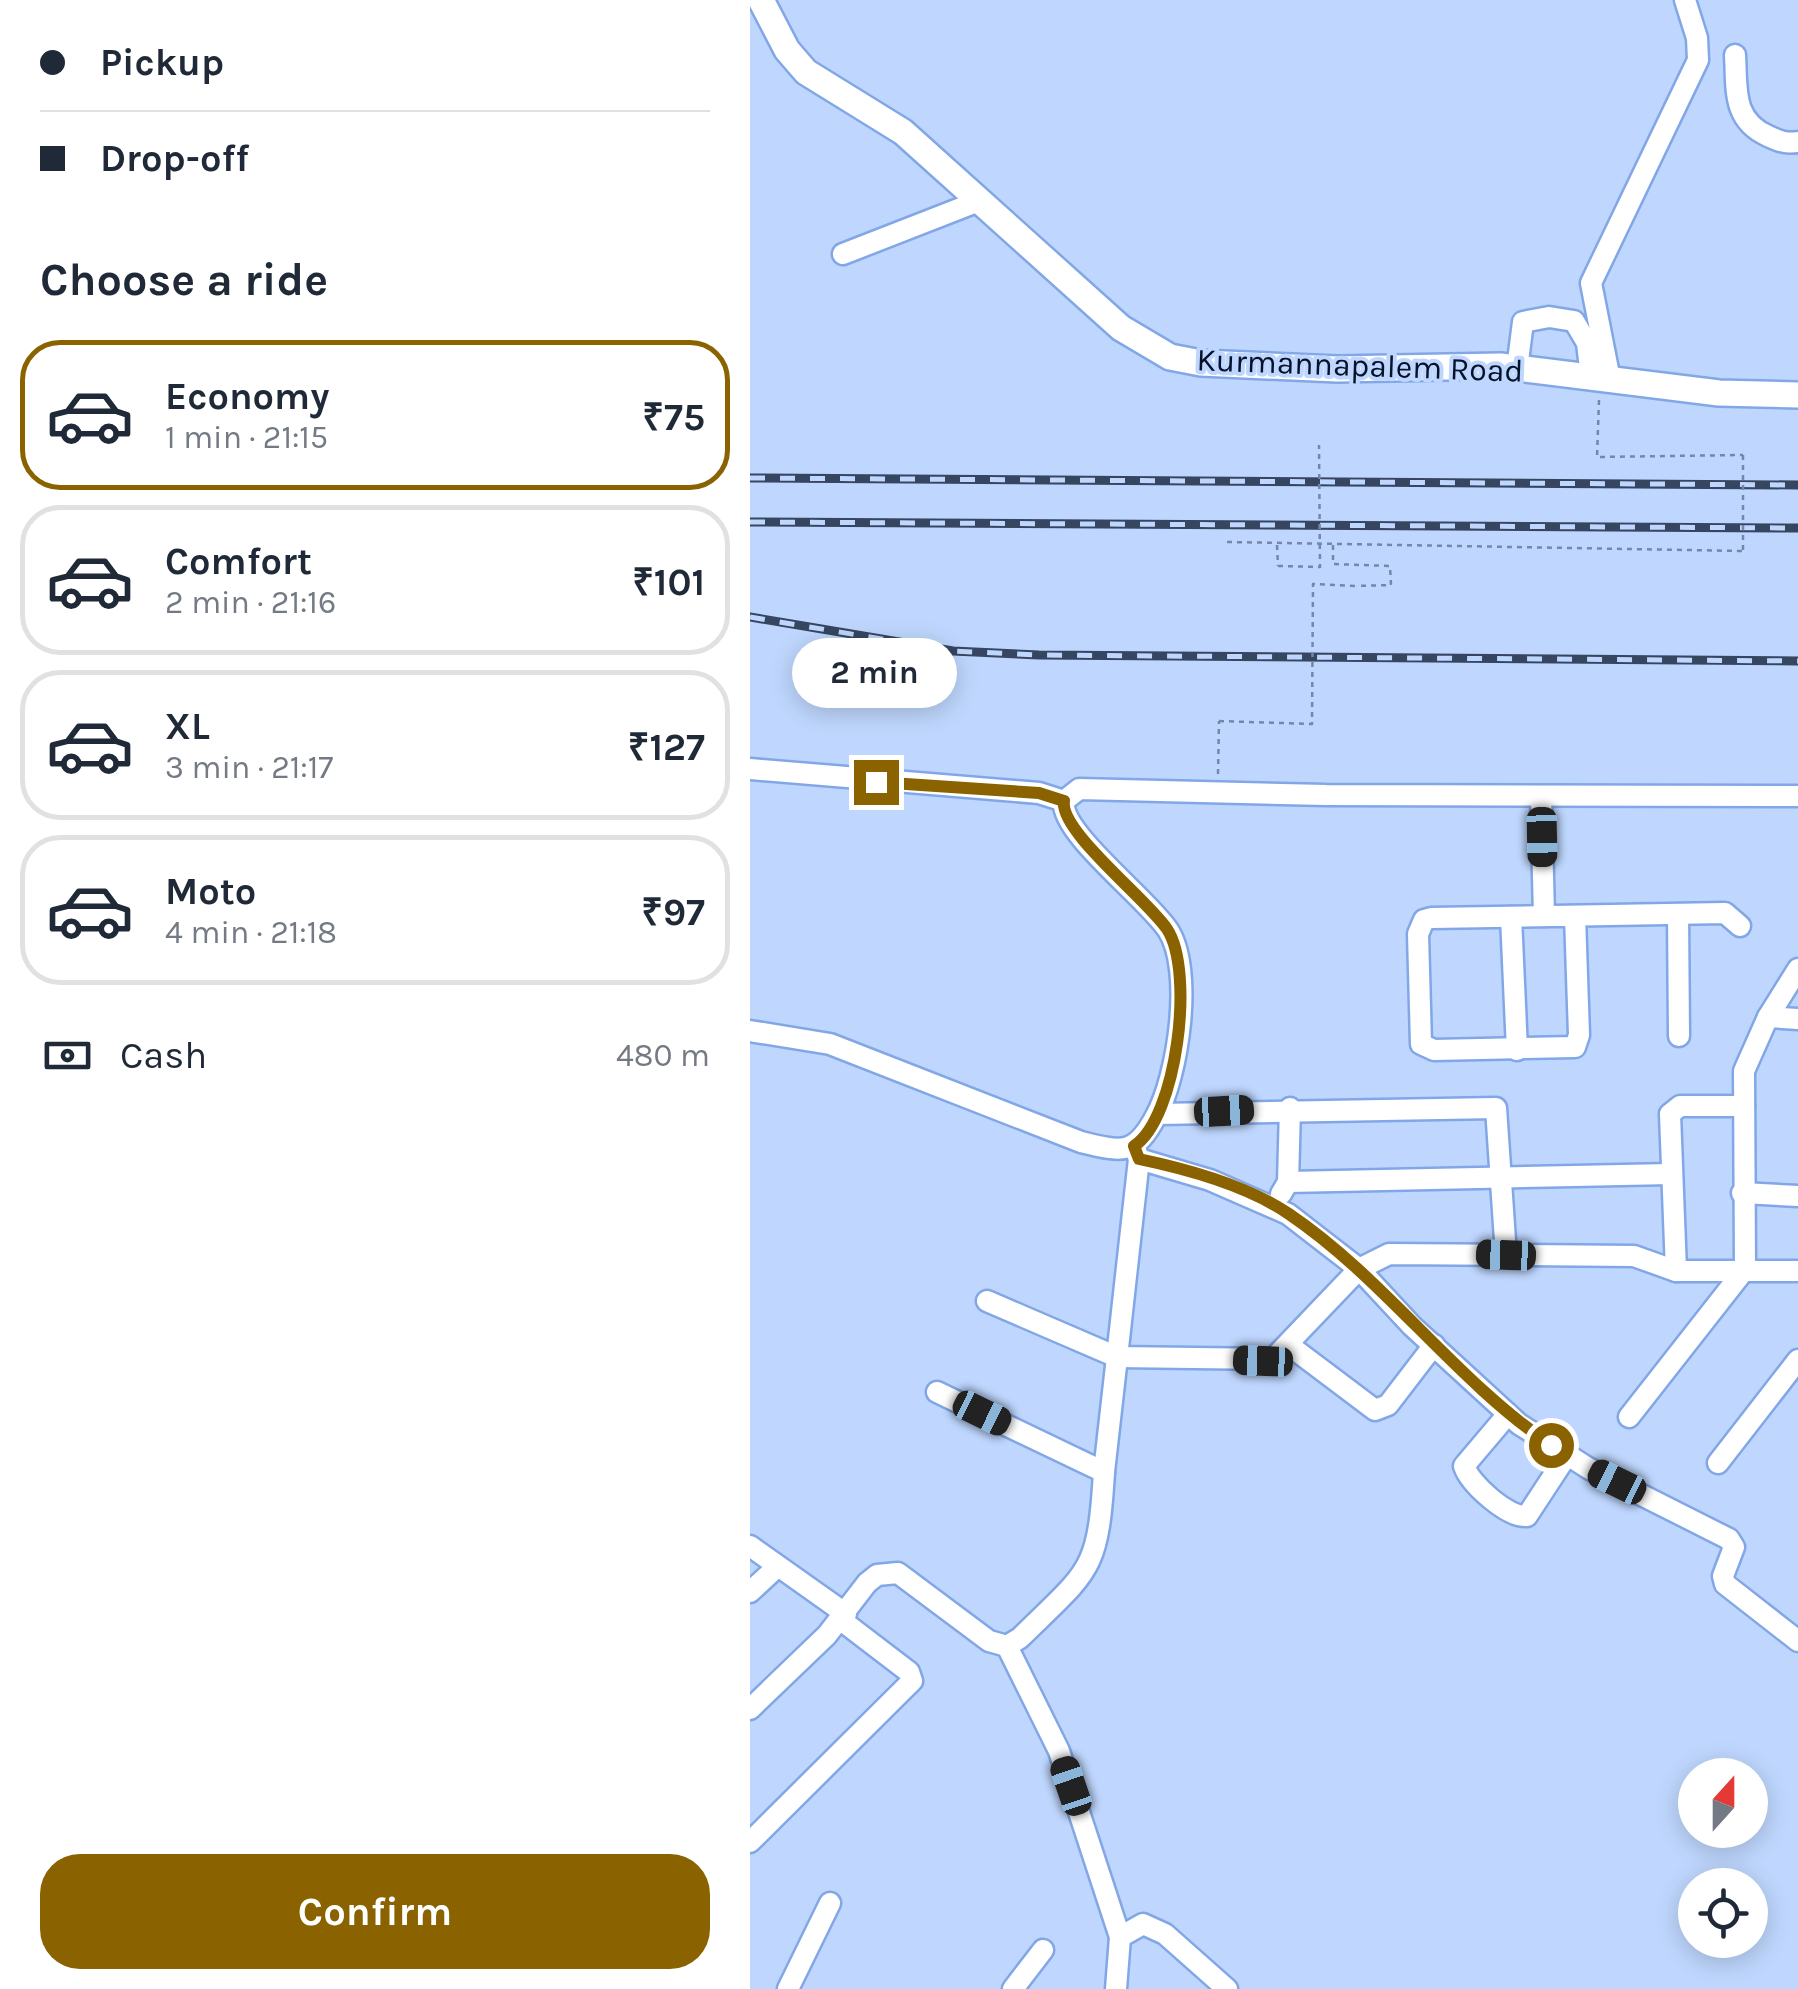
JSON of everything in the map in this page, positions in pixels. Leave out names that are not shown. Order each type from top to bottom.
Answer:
[{"type":"main road","name":"Kurmannapalem Road","points":[[761,0],[788,50],[806,72],[903,132],[1121,328],[1170,357],[1200,363],[1337,369],[1518,368],[1719,393],[1798,395]]},
{"type":"street","points":[[1600,378],[1591,284],[1698,60],[1698,38],[1685,0]]},
{"type":"street","points":[[1735,55],[1738,110],[1752,129],[1776,140],[1798,142]]},
{"type":"street","points":[[1776,140],[1798,128]]},
{"type":"street","points":[[843,254],[979,201]]},
{"type":"street","points":[[1518,368],[1522,322],[1548,316],[1574,321],[1600,378]]},
{"type":"street","points":[[750,769],[1039,793],[1064,801]]},
{"type":"street","points":[[1064,801],[1079,789],[1090,787],[1541,797],[1798,796]]},
{"type":"street","points":[[1541,797],[1544,916]]},
{"type":"street","points":[[1007,1646],[1090,1567],[1101,1527],[1137,1153],[1158,1114],[1176,1040],[1178,954],[1169,931],[1066,821],[1064,801]]},
{"type":"street","points":[[1575,916],[1578,1042],[1568,1049],[1517,1050],[1434,1050],[1421,1044],[1418,934],[1424,920],[1544,916],[1725,913],[1740,926]]},
{"type":"street","points":[[1678,914],[1679,1036]]},
{"type":"street","points":[[1511,917],[1517,1050]]},
{"type":"street","points":[[1628,1417],[1744,1269],[1744,1071],[1768,1017],[1798,970]]},
{"type":"street","points":[[1768,1017],[1798,1019]]},
{"type":"street","points":[[750,1031],[830,1044],[1081,1142],[1137,1153],[1275,1206],[1359,1268],[1508,1414],[1566,1455],[1729,1539],[1734,1547],[1723,1576],[1726,1584],[1798,1641]]},
{"type":"street","points":[[1676,1270],[1669,1123],[1673,1108],[1744,1106]]},
{"type":"street","points":[[1158,1114],[1290,1108],[1496,1108],[1506,1255]]},
{"type":"street","points":[[1275,1206],[1288,1182],[1290,1108]]},
{"type":"street","points":[[1288,1182],[1671,1174]]},
{"type":"street","points":[[1742,1193],[1798,1196]]},
{"type":"street","points":[[987,1301],[1118,1357],[1263,1361],[1290,1346],[1359,1268],[1389,1254],[1634,1256],[1676,1270],[1798,1272]]},
{"type":"street","points":[[1290,1346],[1375,1410],[1388,1405],[1434,1345]]},
{"type":"street","points":[[1718,1463],[1798,1360]]},
{"type":"street","points":[[937,1392],[1104,1472]]},
{"type":"street","points":[[1508,1414],[1464,1466],[1469,1477],[1514,1516],[1527,1516],[1566,1455]]},
{"type":"street","points":[[750,1546],[843,1617],[909,1672],[912,1681],[750,1842]]},
{"type":"street","points":[[750,1592],[777,1567]]},
{"type":"street","points":[[750,1708],[843,1617],[877,1575],[898,1573],[989,1641],[1007,1646],[1058,1751],[1120,1937],[1116,1989]]},
{"type":"street","points":[[788,1989],[830,1902]]},
{"type":"street","points":[[1120,1937],[1143,1924],[1154,1927],[1227,1989]]},
{"type":"street","points":[[1014,1989],[1042,1950]]},
{"type":"path","points":[[1227,542],[1744,551],[1743,455],[1597,457],[1600,378]]},
{"type":"path","points":[[1277,543],[1278,566],[1320,567],[1319,445]]},
{"type":"path","points":[[1218,792],[1219,721],[1312,724],[1313,584],[1391,584],[1390,566],[1334,564],[1333,544]]},
{"type":"railway","points":[[750,478],[1798,485]]},
{"type":"railway","points":[[750,522],[1798,528]]},
{"type":"railway","points":[[750,617],[953,651],[1039,655],[1798,661]]},
{"type":"route","points":[[876,782],[1039,793],[1064,801],[1062,812],[1066,821],[1147,904],[1169,931],[1178,954],[1180,1008],[1171,1073],[1158,1114],[1140,1144],[1134,1146],[1139,1159],[1210,1180],[1288,1214],[1359,1268],[1412,1326],[1519,1424],[1551,1445]]}]
